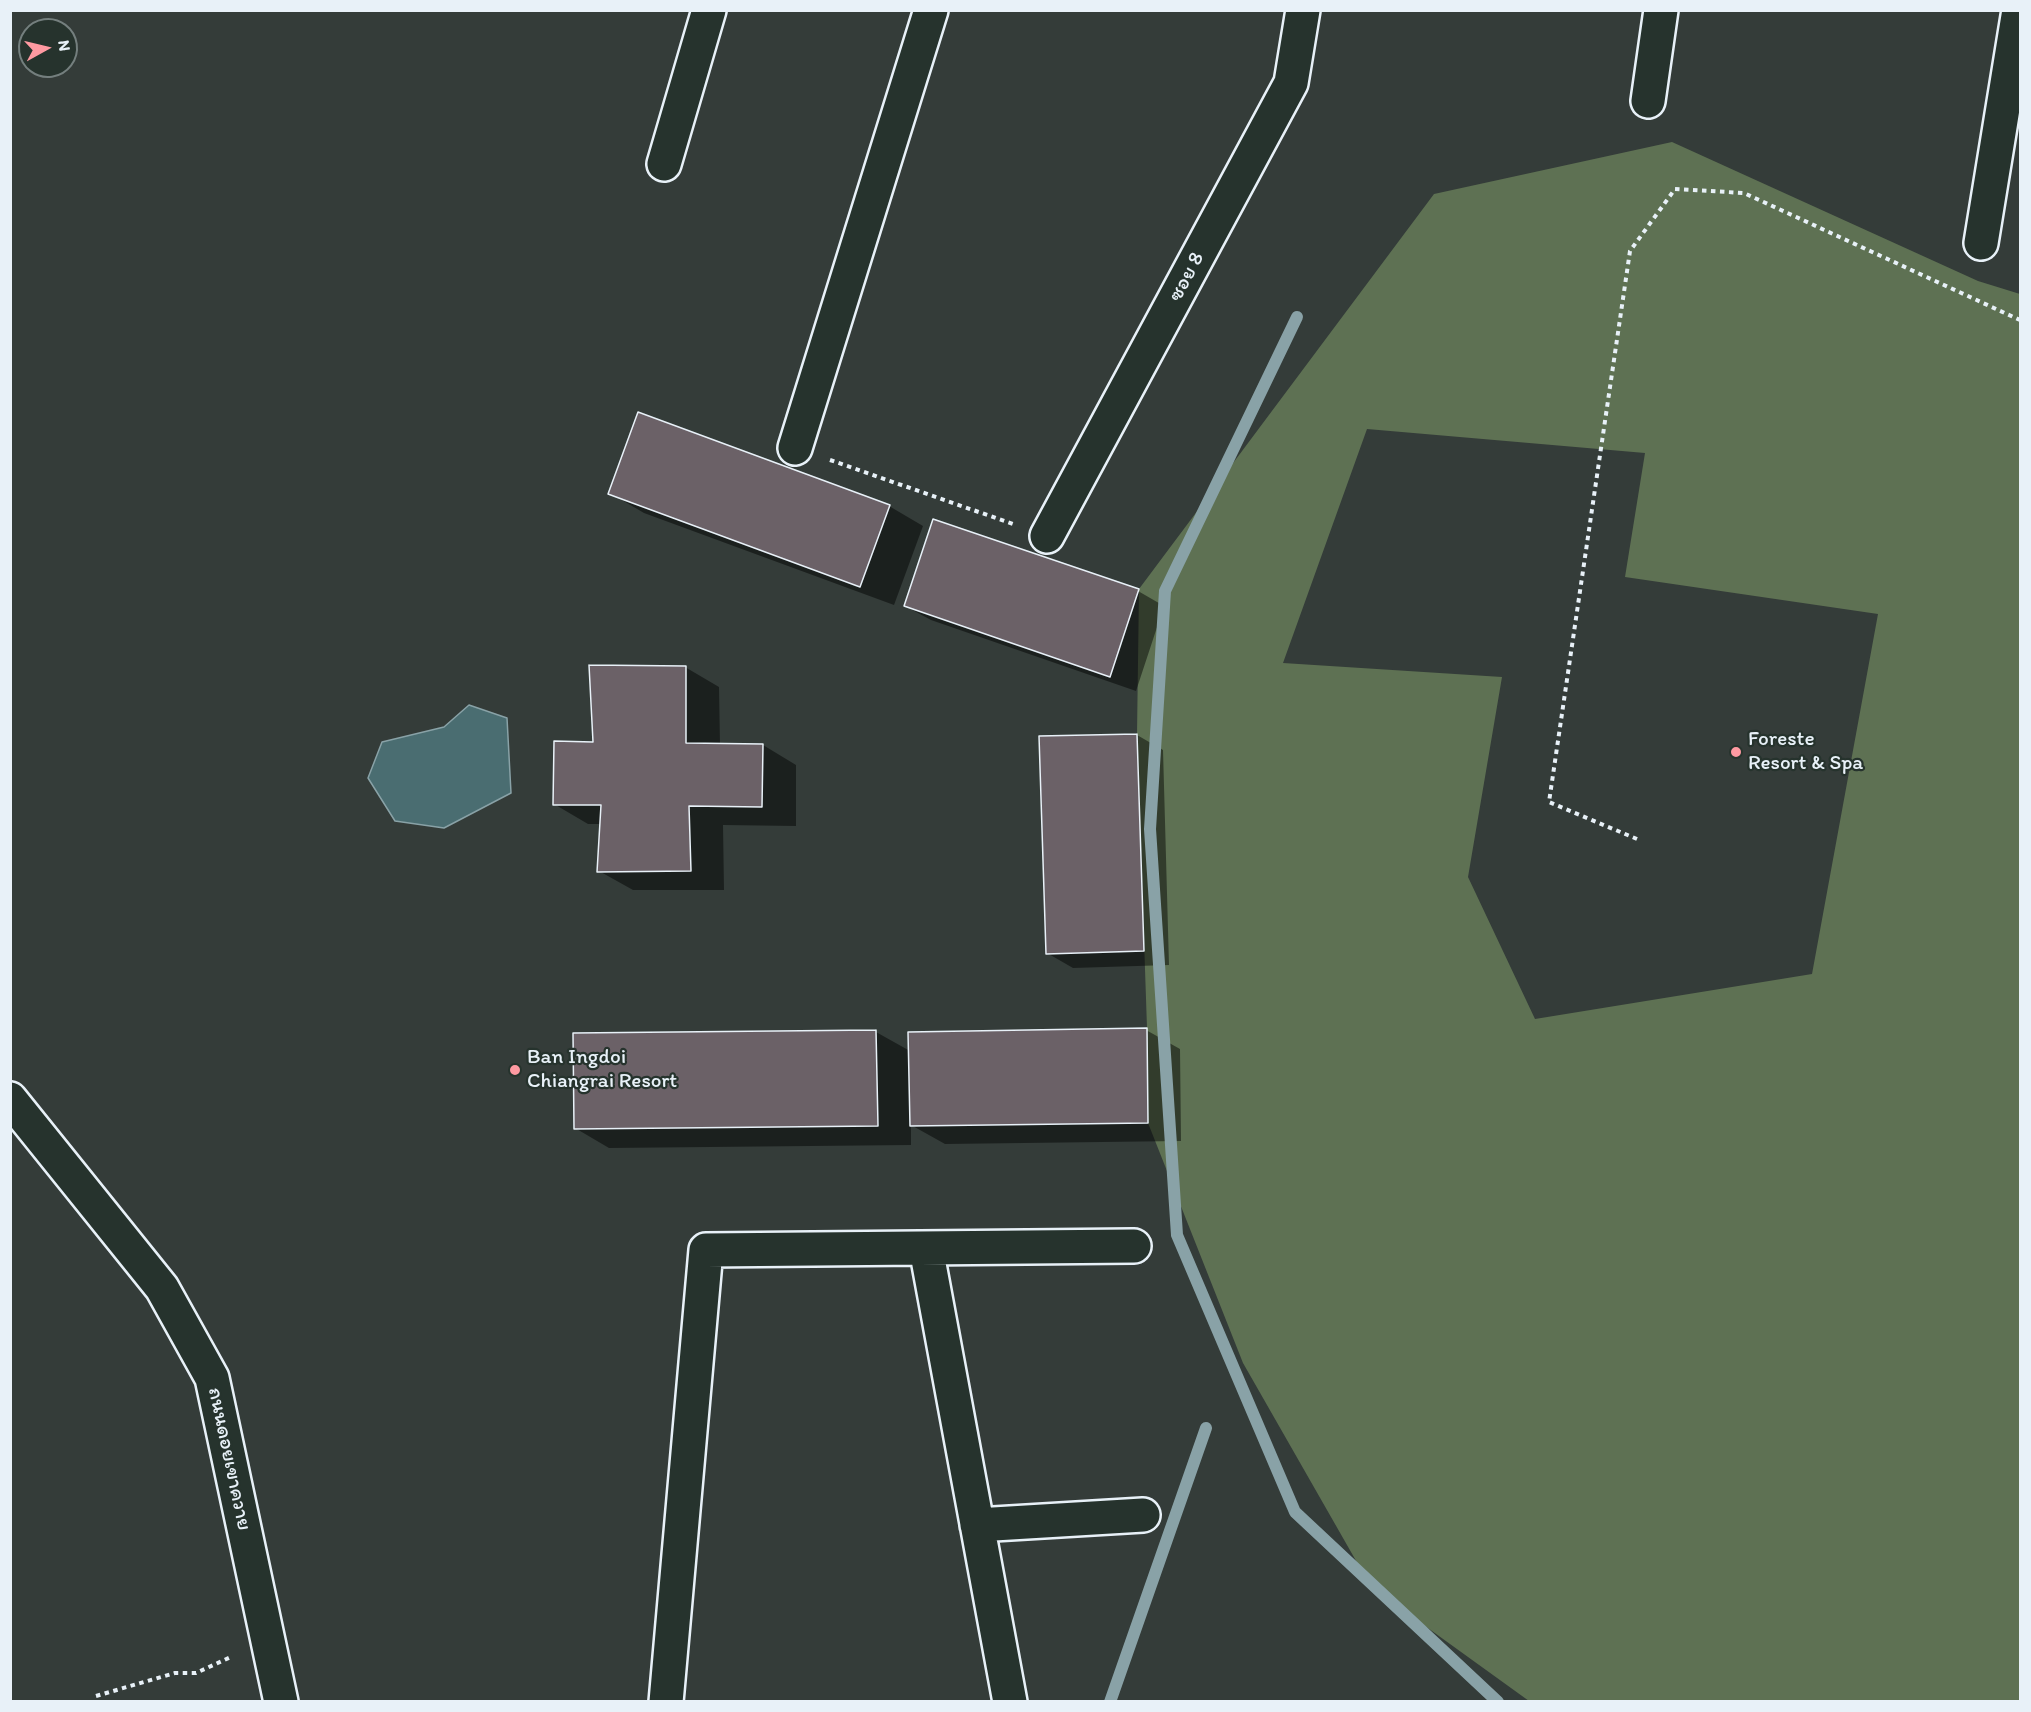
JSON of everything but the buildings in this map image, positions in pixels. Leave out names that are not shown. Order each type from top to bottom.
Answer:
[{"type":"street","points":[[664,164],[709,10]]},
{"type":"street","points":[[795,448],[931,10]]},
{"type":"street","name":"ซอย 8","points":[[1047,536],[1291,83],[1303,10]]},
{"type":"street","points":[[1648,101],[1661,10]]},
{"type":"street","points":[[1981,243],[2019,10]]},
{"type":"street","name":"ถนนดอยเขาควาย","points":[[10,1099],[162,1288],[212,1378],[281,1701]]},
{"type":"street","points":[[666,1701],[706,1251],[1134,1246]]},
{"type":"street","points":[[926,1248],[1010,1701]]},
{"type":"street","points":[[977,1525],[1143,1515]]},
{"type":"path","points":[[1637,838],[1549,802],[1630,251],[1675,189],[1744,193],[2020,320]]},
{"type":"path","points":[[795,448],[1047,536]]},
{"type":"path","points":[[96,1696],[176,1673],[196,1672],[238,1654],[268,1646]]},
{"type":"green space","points":[[1672,142],[1978,281],[2020,294],[2020,1701],[1529,1701],[1371,1587],[1243,1363],[1148,1123],[1137,734],[1139,589],[1434,194]],"holes":[[[1367,429],[1645,453],[1625,577],[1878,614],[1812,974],[1535,1019],[1468,877],[1502,677],[1283,663]]]},
{"type":"water","points":[[469,705],[507,718],[511,793],[444,828],[395,821],[368,778],[382,742],[444,727]]},
{"type":"waterway","points":[[1297,317],[1165,591],[1150,829],[1177,1235],[1295,1512],[1498,1702]]},
{"type":"waterway","points":[[1110,1702],[1206,1428]]},
{"type":"place","name":"Foreste Resort & Spa","points":[[1736,752]]},
{"type":"place","name":"Ban Ingdoi Chiangrai Resort","points":[[515,1070]]}]
